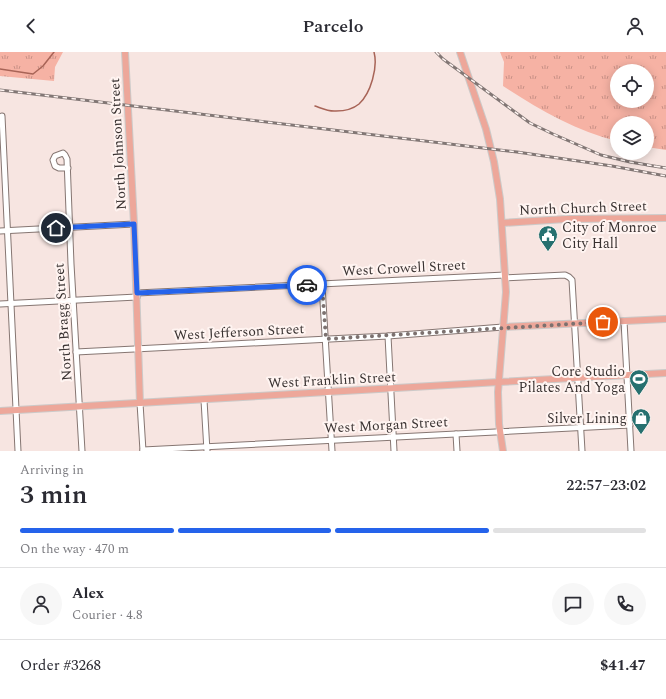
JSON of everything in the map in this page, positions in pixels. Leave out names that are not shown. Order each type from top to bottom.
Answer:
[{"type":"main road","name":"North Johnson Street","points":[[125,52],[134,224],[140,403]]},
{"type":"main road","points":[[460,52],[486,129],[494,162],[502,223],[505,276],[504,327],[498,382],[500,431],[503,451]]},
{"type":"main road","name":"North Church Street","points":[[502,223],[566,218],[666,218]]},
{"type":"main road","name":"West Jefferson Street","points":[[504,327],[666,319]]},
{"type":"main road","name":"West Franklin Street","points":[[0,411],[666,373]]},
{"type":"street","points":[[2,116],[18,451]]},
{"type":"street","name":"North Bragg Street","points":[[68,168],[73,301],[82,451]]},
{"type":"street","points":[[0,231],[134,224]]},
{"type":"street","name":"West Crowell Street","points":[[0,304],[73,301],[137,295],[322,285],[505,276],[568,276],[572,280],[574,323]]},
{"type":"street","points":[[322,285],[332,451]]},
{"type":"street","points":[[624,321],[631,451]]},
{"type":"street","points":[[574,323],[582,451]]},
{"type":"street","name":"West Jefferson Street","points":[[76,352],[139,350],[388,336],[504,327]]},
{"type":"street","points":[[388,336],[394,451]]},
{"type":"street","points":[[204,400],[207,449]]},
{"type":"street","name":"North Johnson Street","points":[[140,403],[143,450]]},
{"type":"street","name":"West Morgan Street","points":[[143,450],[207,449],[331,440],[630,425]]},
{"type":"street","points":[[456,434],[457,451]]},
{"type":"green space","points":[[0,52],[63,52],[55,67],[54,81],[0,76]]},
{"type":"green space","points":[[500,52],[666,52],[666,150],[654,148],[654,116],[610,116],[610,139],[572,125],[544,111],[503,86],[504,62]]},
{"type":"waterway","points":[[0,69],[33,74],[43,66],[54,52]]},
{"type":"waterway","points":[[315,106],[333,111],[345,110],[357,106],[370,87],[375,65],[374,52]]},
{"type":"railway","points":[[436,52],[443,59],[530,123],[601,155],[666,168],[647,165]]},
{"type":"railway","points":[[0,90],[517,152],[612,166],[666,176]]},
{"type":"way so far","points":[[307,285],[322,285],[326,339],[603,322]]},
{"type":"place","name":"City of Monroe City Hall","points":[[548,252]]},
{"type":"place","name":"Core Studio Pilates And Yoga","points":[[639,396]]},
{"type":"place","name":"Silver Lining","points":[[641,435]]},
{"type":"route","points":[[56,228],[134,224],[137,293],[307,285]]}]
